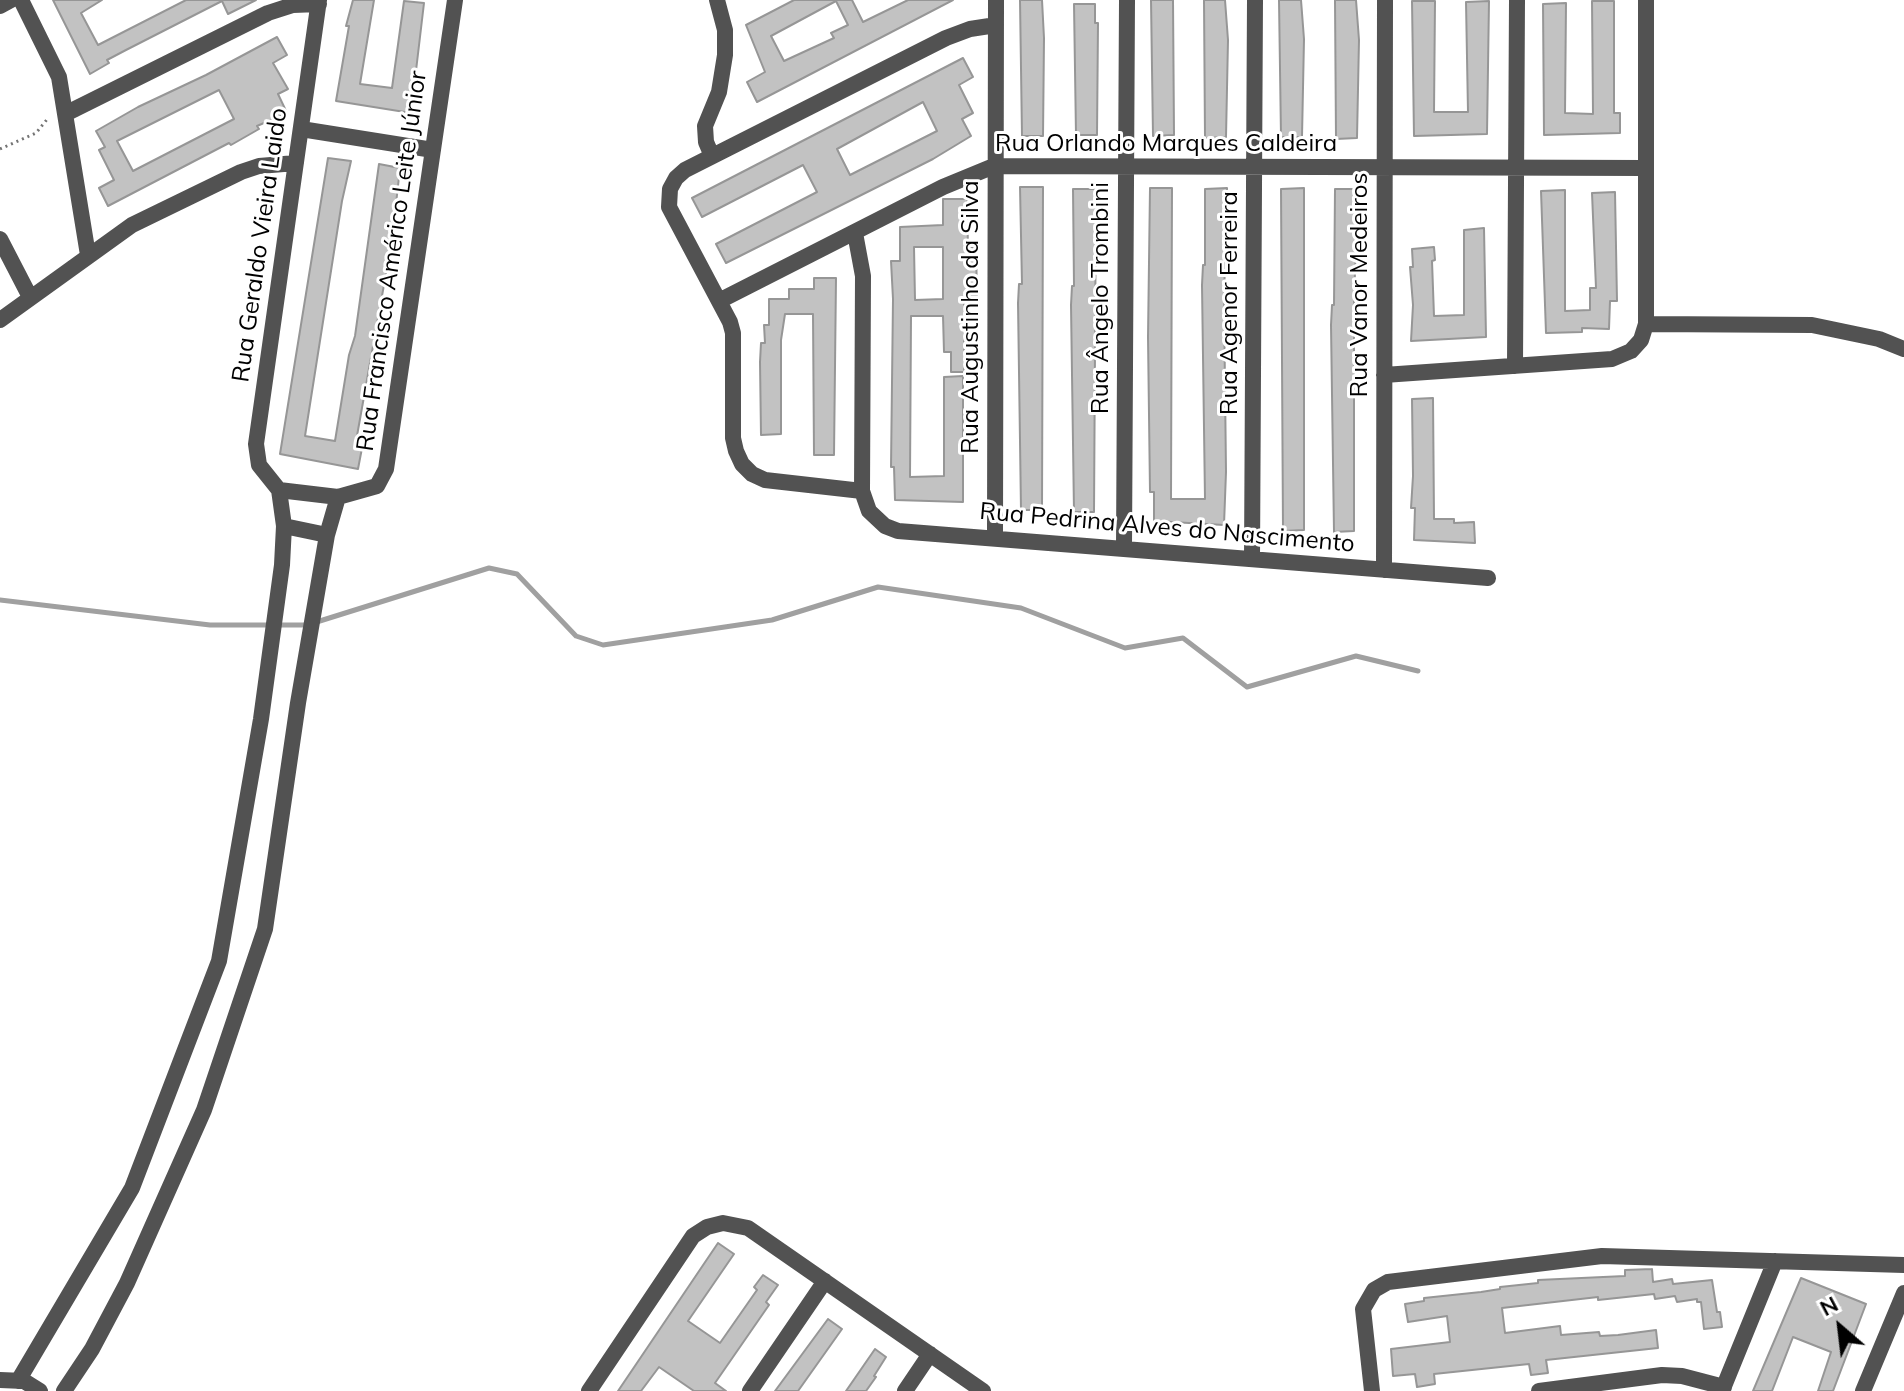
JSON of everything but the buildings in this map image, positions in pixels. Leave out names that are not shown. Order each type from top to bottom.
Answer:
[{"type":"street","points":[[0,6],[11,0]]},
{"type":"street","points":[[21,0],[52,60],[63,95],[88,255]]},
{"type":"street","name":"Rua Francisco Américo Leite Júnior","points":[[338,497],[377,486],[386,469],[455,0]]},
{"type":"street","name":"Rua Augustinho da Silva","points":[[995,538],[996,0]]},
{"type":"street","name":"Rua Ângelo Trombini","points":[[1124,549],[1127,0]]},
{"type":"street","name":"Rua Agenor Ferreira","points":[[1252,559],[1255,0]]},
{"type":"street","name":"Rua Vanor Medeiros","points":[[1384,570],[1385,0]]},
{"type":"street","points":[[1515,366],[1517,0]]},
{"type":"street","points":[[1384,375],[1619,357],[1637,346],[1646,324],[1646,0]]},
{"type":"street","points":[[67,113],[268,13],[293,5],[319,2]]},
{"type":"street","name":"Rua Geraldo Vieira Laido","points":[[279,490],[259,465],[256,444],[319,2]]},
{"type":"street","points":[[712,156],[706,142],[705,126],[719,92],[725,55],[723,2]]},
{"type":"street","points":[[855,233],[863,276],[862,491],[765,480],[752,474],[742,464],[736,451],[733,438],[733,333],[668,201],[670,189],[680,174],[712,156],[946,38],[970,29],[996,25]]},
{"type":"street","points":[[301,129],[433,150]]},
{"type":"street","points":[[0,320],[132,225],[241,172],[259,166],[296,163]]},
{"type":"street","name":"Rua Orlando Marques Caldeira","points":[[719,301],[943,187],[994,166],[1645,168]]},
{"type":"street","points":[[0,239],[30,297]]},
{"type":"street","points":[[1646,324],[1812,325],[1879,339],[1904,349]]},
{"type":"street","points":[[18,1381],[132,1188],[219,961],[261,719],[282,565],[284,526],[279,490],[338,497],[327,535],[298,703],[265,929],[204,1110],[127,1283],[92,1349],[64,1391]]},
{"type":"street","name":"Rua Pedrina Alves do Nascimento","points":[[862,491],[869,511],[892,528],[1488,578]]},
{"type":"street","points":[[284,526],[327,535]]},
{"type":"street","points":[[589,1391],[693,1236],[707,1227],[732,1223],[748,1228],[983,1391]]},
{"type":"street","points":[[1372,1391],[1362,1314],[1370,1294],[1378,1286],[1393,1281],[1602,1256],[1904,1265]]},
{"type":"street","points":[[1539,1391],[1662,1375],[1693,1378],[1723,1389],[1775,1261]]},
{"type":"street","points":[[750,1391],[825,1281]]},
{"type":"street","points":[[1863,1391],[1904,1293]]},
{"type":"street","points":[[905,1391],[930,1354]]},
{"type":"street","points":[[0,1380],[24,1381],[40,1391]]},
{"type":"path","points":[[0,149],[39,131],[63,95]]},
{"type":"waterway","points":[[0,600],[210,625],[307,625],[489,568],[517,574],[576,636],[603,645],[772,620],[878,587],[1021,608],[1125,648],[1183,638],[1247,687],[1356,656],[1418,671]]}]
